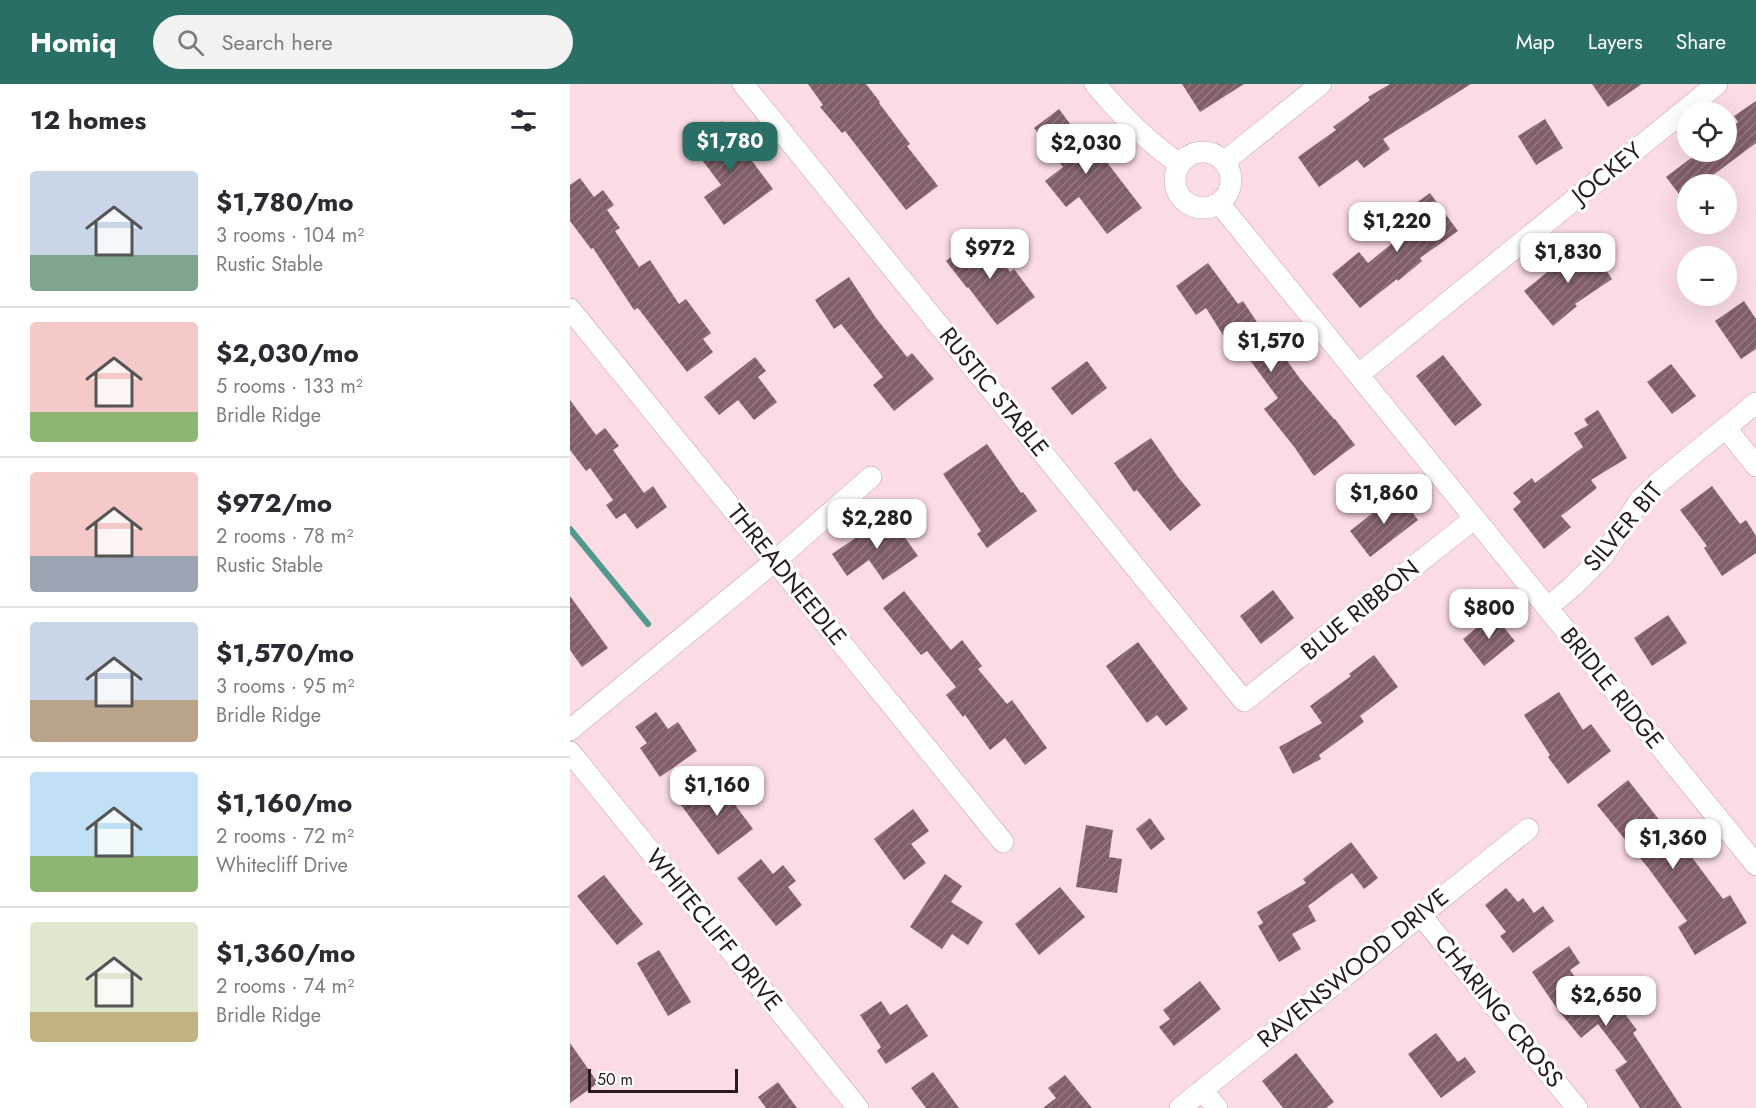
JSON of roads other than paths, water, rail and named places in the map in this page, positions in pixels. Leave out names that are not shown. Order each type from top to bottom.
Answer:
[{"type":"street","name":"RUSTIC STABLE","points":[[743,84],[1244,701]]},
{"type":"street","points":[[1095,84],[1138,132],[1180,164]]},
{"type":"street","points":[[1225,161],[1321,84]]},
{"type":"street","name":"JOCKEY","points":[[1358,375],[1717,84]]},
{"type":"street","points":[[1206,152],[1225,161],[1230,172],[1231,184],[1227,195],[1219,203],[1201,208],[1191,206],[1184,200],[1175,183],[1180,164],[1187,157],[1206,152]]},
{"type":"street","name":"BRIDLE RIDGE","points":[[1219,203],[1756,865]]},
{"type":"street","name":"THREADNEEDLE","points":[[570,309],[1003,842]]},
{"type":"street","name":"SILVER BIT","points":[[1547,608],[1603,556],[1640,500],[1756,403]]},
{"type":"street","points":[[1726,428],[1756,466]]},
{"type":"street","points":[[570,730],[775,561],[871,477]]},
{"type":"street","name":"BLUE RIBBON","points":[[1244,701],[1474,518]]},
{"type":"street","name":"WHITECLIFF DRIVE","points":[[570,752],[858,1108]]},
{"type":"street","name":"RAVENSWOOD DRIVE","points":[[1180,1108],[1527,829]]},
{"type":"street","name":"CHARING CROSS","points":[[1420,914],[1577,1108]]},
{"type":"street","points":[[1202,1090],[1217,1108]]},
{"type":"waterway","points":[[570,529],[648,624]]}]
